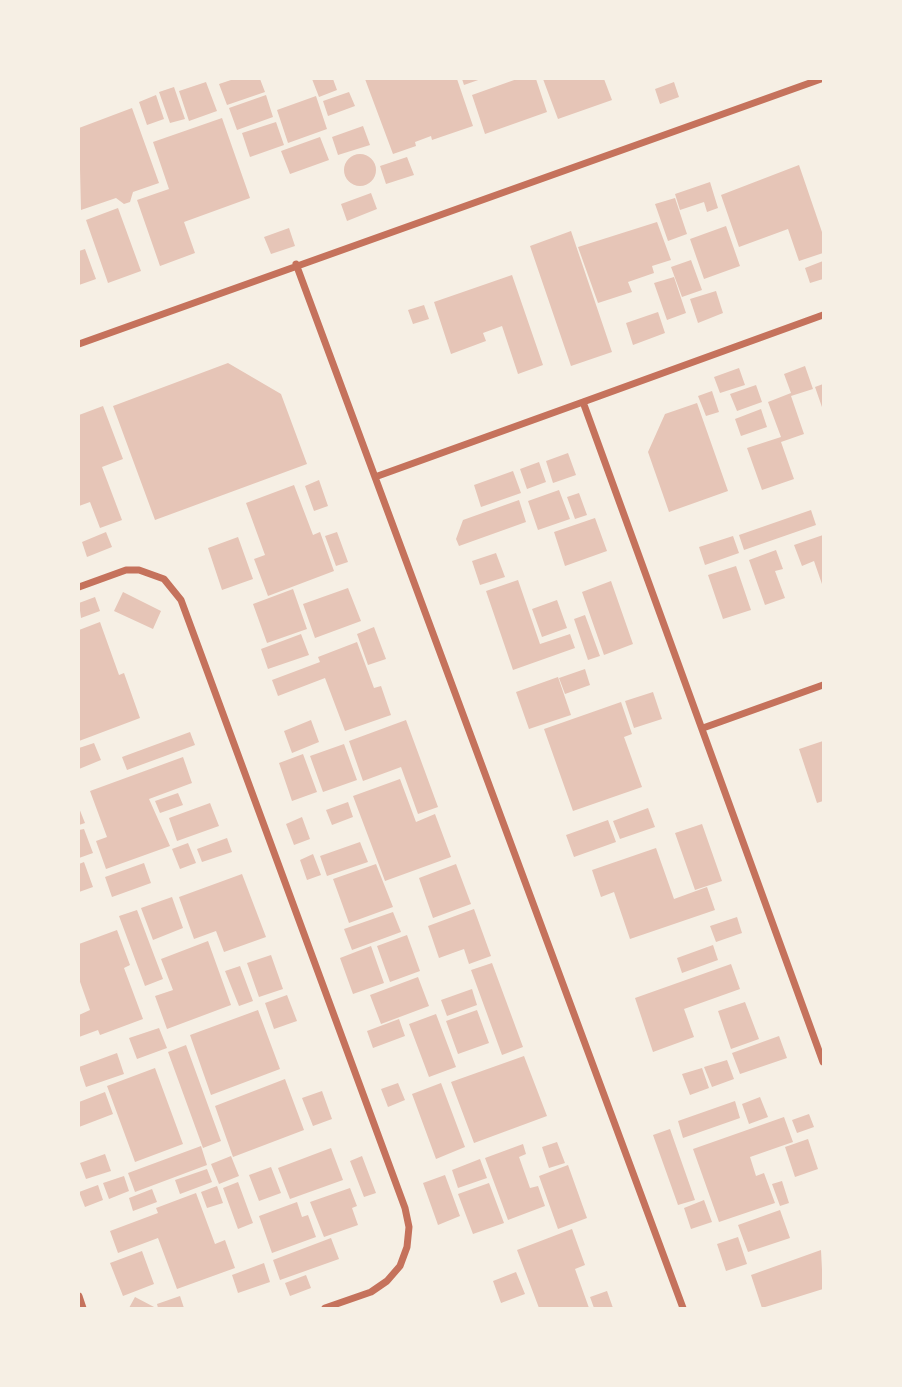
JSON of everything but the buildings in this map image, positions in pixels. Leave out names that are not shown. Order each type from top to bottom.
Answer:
[{"type":"street","points":[[79,344],[296,264],[821,79]]},
{"type":"street","points":[[296,264],[683,1308]]},
{"type":"street","points":[[375,477],[823,314]]},
{"type":"street","points":[[583,402],[823,1062]]},
{"type":"street","points":[[79,587],[126,570],[139,570],[164,579],[181,600],[405,1208],[409,1227],[407,1247],[394,1273],[371,1292],[325,1308]]},
{"type":"street","points":[[703,728],[823,685]]},
{"type":"street","points":[[79,1296],[83,1308]]}]
